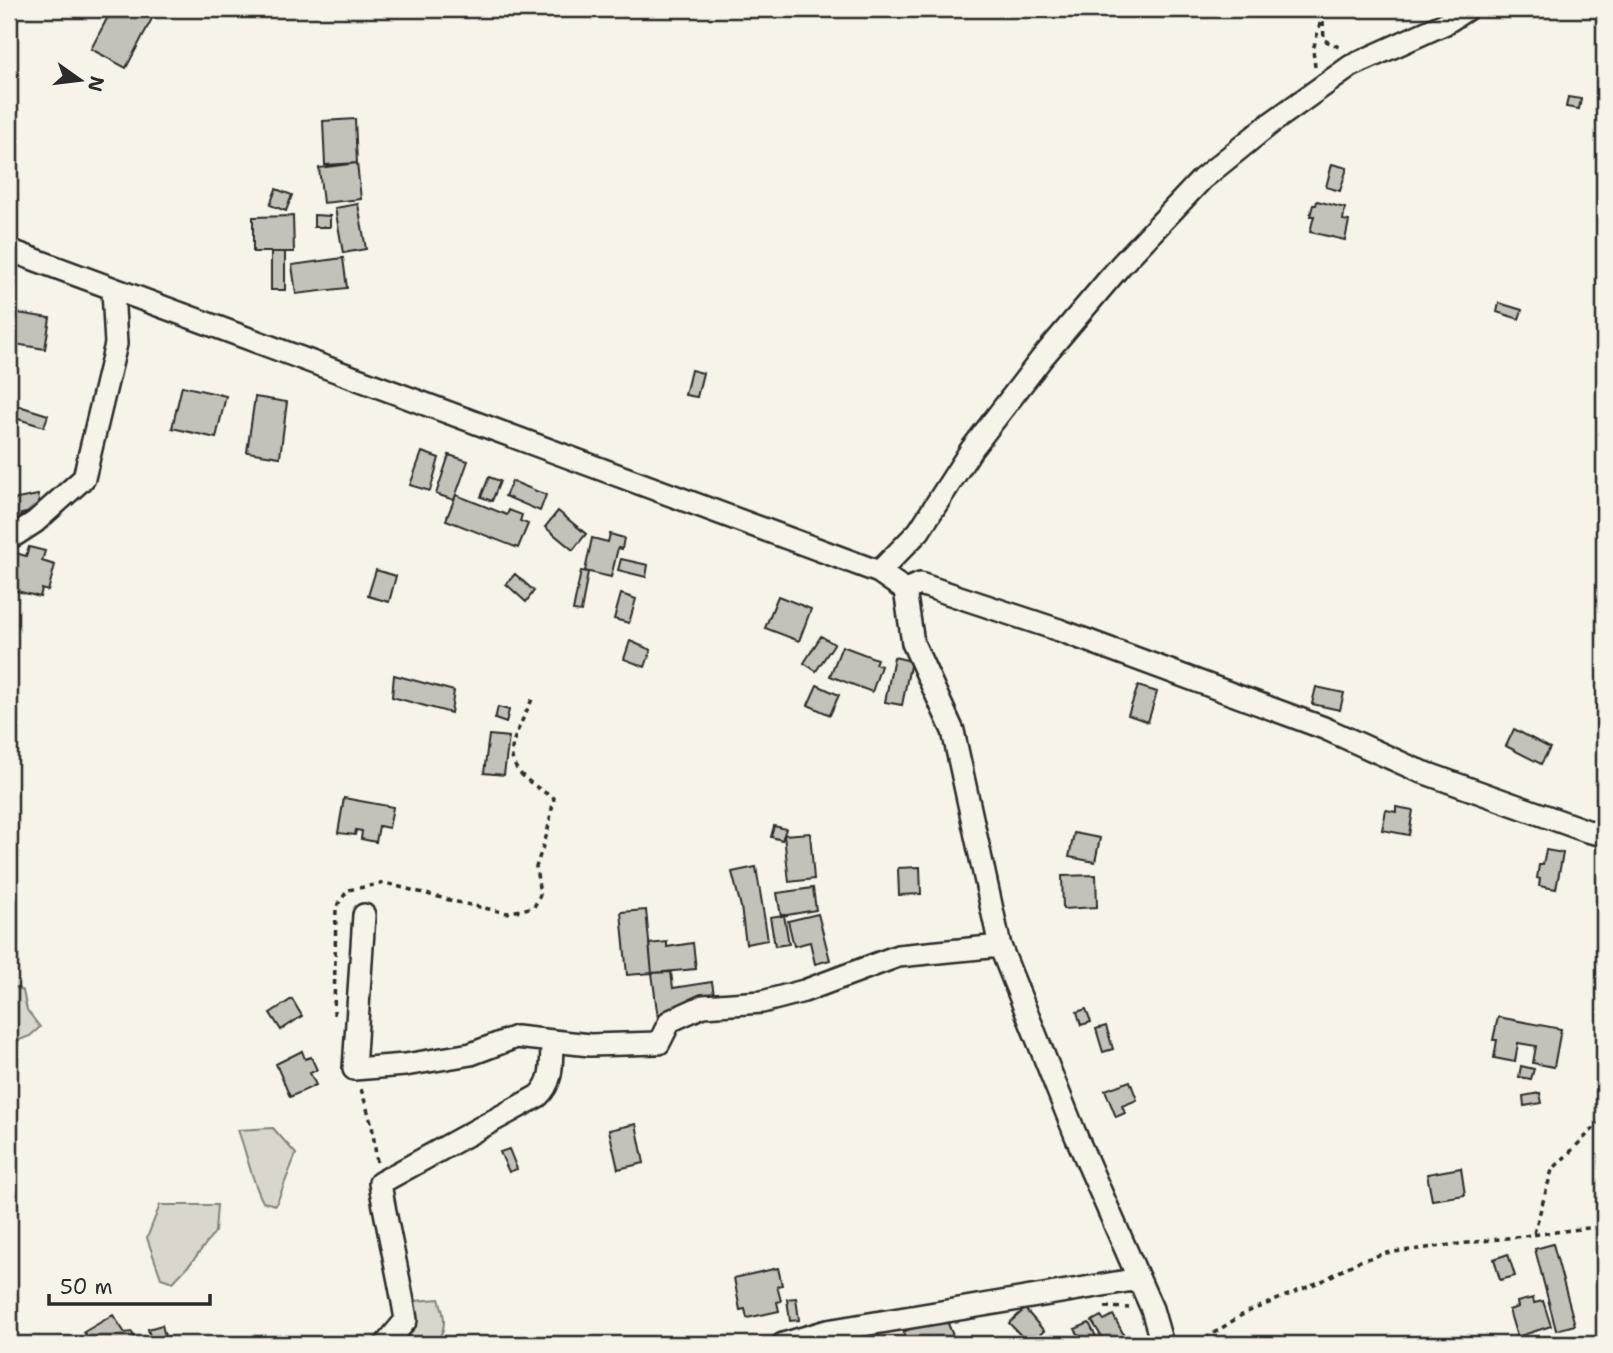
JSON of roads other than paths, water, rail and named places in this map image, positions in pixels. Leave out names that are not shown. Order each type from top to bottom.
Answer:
[{"type":"street","points":[[879,572],[919,531],[971,450],[1042,358],[1121,265],[1202,179],[1271,123],[1351,66],[1444,24],[1467,9]]},
{"type":"street","points":[[9,250],[879,572],[905,590],[913,643],[953,731],[1000,946],[1076,1136],[1152,1309],[1162,1344]]},
{"type":"street","points":[[15,536],[84,478],[116,344],[113,290]]},
{"type":"street","points":[[905,590],[920,584],[1059,630],[1324,728],[1417,770],[1604,835]]},
{"type":"street","points":[[364,915],[354,1069],[405,1065],[471,1054],[516,1037],[590,1045],[659,1043],[670,1021],[703,1006],[762,1002],[804,992],[898,956],[1000,946]]},
{"type":"street","points":[[386,1344],[405,1320],[399,1272],[380,1183],[538,1096],[550,1079],[552,1042]]},
{"type":"street","points":[[783,1344],[827,1331],[1139,1279]]}]
